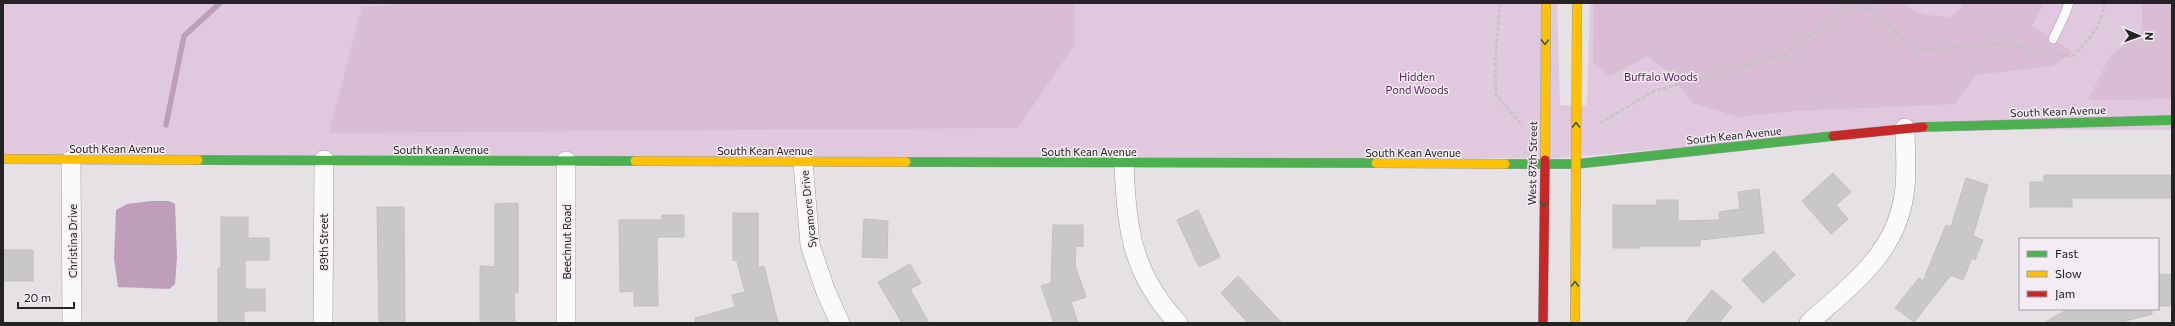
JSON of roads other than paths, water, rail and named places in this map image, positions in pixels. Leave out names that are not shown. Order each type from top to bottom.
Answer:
[{"type":"street","name":"West 87th Street","points":[[1543,323],[1546,3]]},
{"type":"street","points":[[1575,323],[1577,3]]},
{"type":"street","name":"South Kean Avenue","points":[[3,159],[1544,165],[1576,164],[1905,128],[2172,120]]},
{"type":"street","points":[[1809,323],[1865,272],[1878,257],[1891,236],[1901,212],[1905,186],[1905,128]]},
{"type":"street","name":"Christina Drive","points":[[71,160],[72,323]]},
{"type":"street","name":"89th Street","points":[[323,323],[324,160]]},
{"type":"street","name":"Beechnut Road","points":[[566,161],[566,323]]},
{"type":"street","name":"Sycamore Drive","points":[[803,162],[810,245],[826,292],[840,323]]},
{"type":"street","points":[[1124,163],[1126,206],[1132,245],[1141,269],[1159,302],[1178,323]]},
{"type":"lane","points":[[2053,38],[2066,14],[2068,3]]},
{"type":"waterway","points":[[166,125],[184,36],[220,3]]},
{"type":"park label","name":"Buffalo Woods","points":[[1661,76]]},
{"type":"park label","name":"Hidden Pond Woods","points":[[1417,82]]}]
